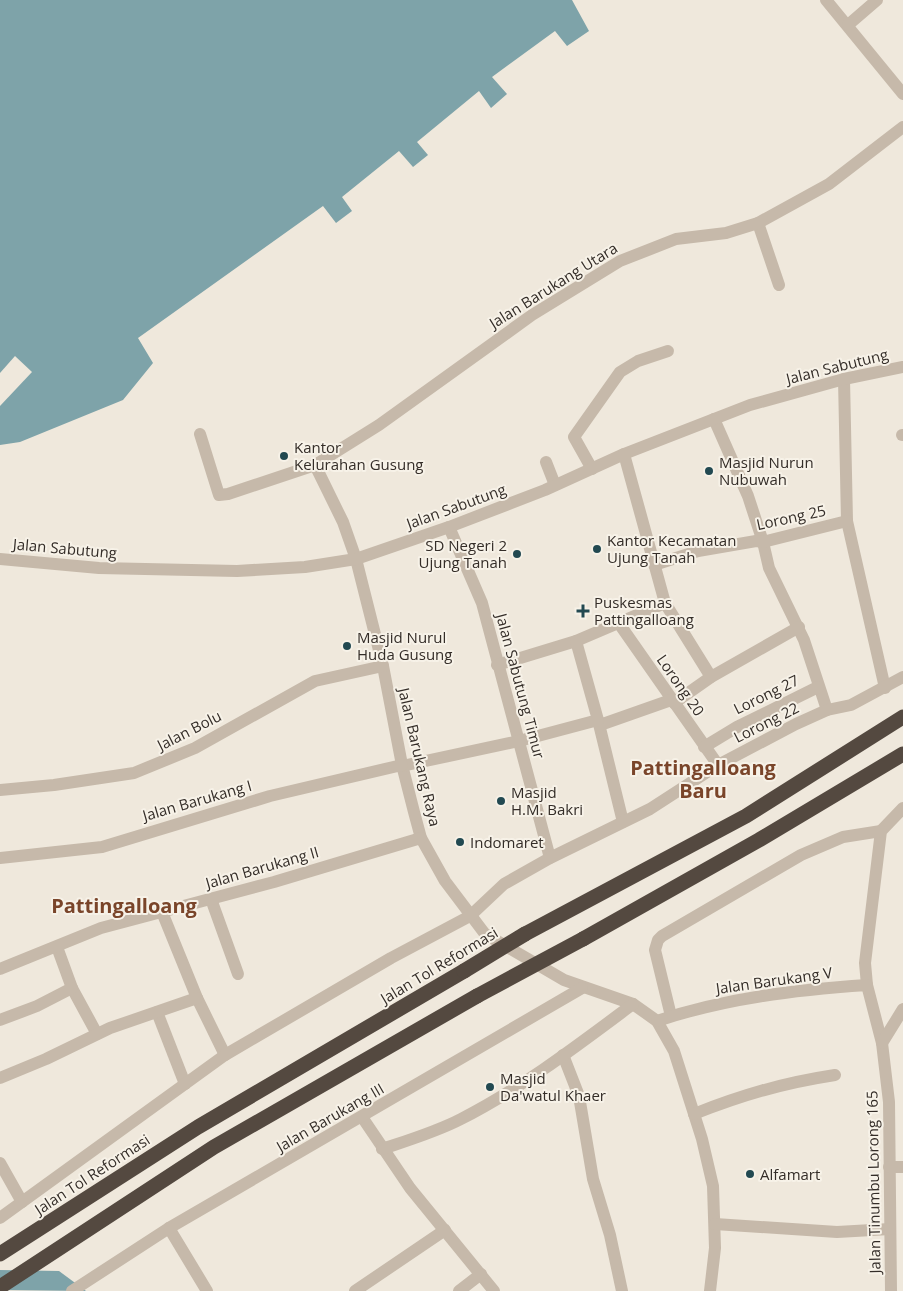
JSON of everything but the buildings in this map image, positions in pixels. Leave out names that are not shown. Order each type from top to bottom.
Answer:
[{"type":"highway","name":"Jalan Tol Reformasi","points":[[3,1252],[198,1127],[525,934],[746,816],[903,717]]},
{"type":"highway","points":[[0,1287],[26,1268],[214,1147],[477,996],[759,840],[903,754]]},
{"type":"street","points":[[826,0],[903,94]]},
{"type":"street","points":[[848,25],[877,0]]},
{"type":"street","name":"Jalan Barukang Utara","points":[[200,434],[219,494],[228,494],[315,465],[379,425],[532,316],[620,261],[676,239],[726,233],[758,223],[829,184],[902,130]]},
{"type":"street","points":[[758,223],[778,284]]},
{"type":"street","points":[[592,469],[574,437],[620,372],[629,365],[668,351]]},
{"type":"street","name":"Jalan Sabutung","points":[[0,559],[99,568],[237,571],[305,567],[356,558],[449,527],[555,486],[624,454],[750,405],[844,379],[903,367]]},
{"type":"street","points":[[844,379],[847,521],[885,688]]},
{"type":"street","points":[[714,419],[746,491],[763,542],[769,568],[799,627],[827,710]]},
{"type":"street","points":[[624,454],[665,603],[711,678]]},
{"type":"street","points":[[546,462],[555,486]]},
{"type":"street","name":"Jalan Barukang Raya","points":[[315,465],[343,522],[356,558],[383,666],[402,765],[422,838],[445,881],[485,934],[564,980],[582,988],[605,992],[633,1004],[657,1020],[674,1051],[710,1169],[715,1224],[715,1248],[710,1291]]},
{"type":"street","name":"Lorong 25","points":[[654,565],[698,551],[756,541],[763,542],[847,521]]},
{"type":"street","name":"Jalan Sabutung Timur","points":[[449,527],[482,603],[550,858]]},
{"type":"street","points":[[497,665],[576,641],[665,603]]},
{"type":"street","name":"Lorong 20","points":[[618,622],[672,702],[718,765]]},
{"type":"street","name":"Jalan Barukang I","points":[[0,858],[102,847],[270,796],[402,765],[599,723],[672,702],[799,627]]},
{"type":"street","points":[[576,641],[599,723],[623,822]]},
{"type":"street","name":"Jalan Bolu","points":[[0,790],[54,785],[134,773],[195,748],[315,681],[383,666]]},
{"type":"street","name":"Lorong 22","points":[[470,916],[504,884],[550,858],[658,805],[718,765],[827,710],[851,705],[903,677]]},
{"type":"street","name":"Lorong 27","points":[[704,747],[737,727],[818,687]]},
{"type":"street","points":[[882,1043],[867,985],[865,963],[881,831],[903,808]]},
{"type":"street","points":[[671,1016],[655,950],[658,940],[662,936],[801,856],[843,837],[881,831]]},
{"type":"street","name":"Jalan Barukang II","points":[[0,968],[102,928],[211,899],[422,838]]},
{"type":"street","points":[[211,899],[238,974]]},
{"type":"street","points":[[162,912],[197,998],[225,1055]]},
{"type":"street","points":[[0,1218],[225,1055],[391,958],[470,916]]},
{"type":"street","points":[[57,946],[72,988],[97,1034]]},
{"type":"street","name":"Jalan Barukang V","points":[[657,1020],[728,1001],[765,995],[867,985]]},
{"type":"street","points":[[0,1020],[37,1006],[72,988]]},
{"type":"street","name":"Jalan Barukang III","points":[[72,1291],[169,1228],[362,1118],[582,988]]},
{"type":"street","points":[[0,1078],[46,1059],[97,1034],[197,998]]},
{"type":"street","points":[[382,1149],[460,1120],[485,1107],[563,1055],[633,1004]]},
{"type":"street","points":[[882,1043],[903,1008]]},
{"type":"street","points":[[156,1012],[185,1084]]},
{"type":"street","name":"Jalan Tinumbu Lorong 165","points":[[882,1043],[889,1102],[890,1229],[897,1258],[891,1291]]},
{"type":"street","points":[[563,1055],[579,1096],[593,1179],[610,1236],[622,1291]]},
{"type":"street","points":[[694,1114],[735,1098],[787,1082],[834,1075]]},
{"type":"street","points":[[889,1102],[903,1103]]},
{"type":"street","points":[[362,1118],[382,1149],[494,1291]]},
{"type":"street","points":[[0,1163],[22,1202]]},
{"type":"street","points":[[889,1167],[903,1167]]},
{"type":"street","points":[[715,1224],[837,1232],[890,1229]]},
{"type":"street","points":[[169,1228],[207,1291]]},
{"type":"street","points":[[354,1291],[445,1230]]},
{"type":"street","points":[[459,1291],[481,1274]]},
{"type":"water","points":[[0,0],[572,0],[589,31],[567,46],[555,31],[492,77],[507,94],[491,108],[479,91],[417,142],[428,155],[413,167],[399,151],[342,197],[352,211],[336,223],[323,206],[138,338],[153,363],[123,400],[20,442],[0,445]]},
{"type":"water","points":[[0,1270],[59,1271],[86,1291],[0,1290]]},
{"type":"pier","points":[[15,356],[32,372],[0,406],[0,373]]},
{"type":"place","name":"Kantor Kelurahan Gusung","points":[[284,456]]},
{"type":"place","name":"Masjid Nurun Nubuwah","points":[[709,471]]},
{"type":"place","name":"Kantor Kecamatan Ujung Tanah","points":[[597,549]]},
{"type":"place","name":"SD Negeri 2 Ujung Tanah","points":[[517,554]]},
{"type":"place","name":"Puskesmas Pattingalloang","points":[[583,611]]},
{"type":"place","name":"Masjid Nurul Huda Gusung","points":[[347,646]]},
{"type":"place","name":"Masjid H.M. Bakri","points":[[501,801]]},
{"type":"place","name":"Indomaret","points":[[460,842]]},
{"type":"place","name":"Masjid Da'watul Khaer","points":[[490,1087]]},
{"type":"place","name":"Alfamart","points":[[750,1174]]},
{"type":"district","name":"Pattingalloang Baru","points":[[703,778]]},
{"type":"district","name":"Pattingalloang","points":[[124,905]]}]
